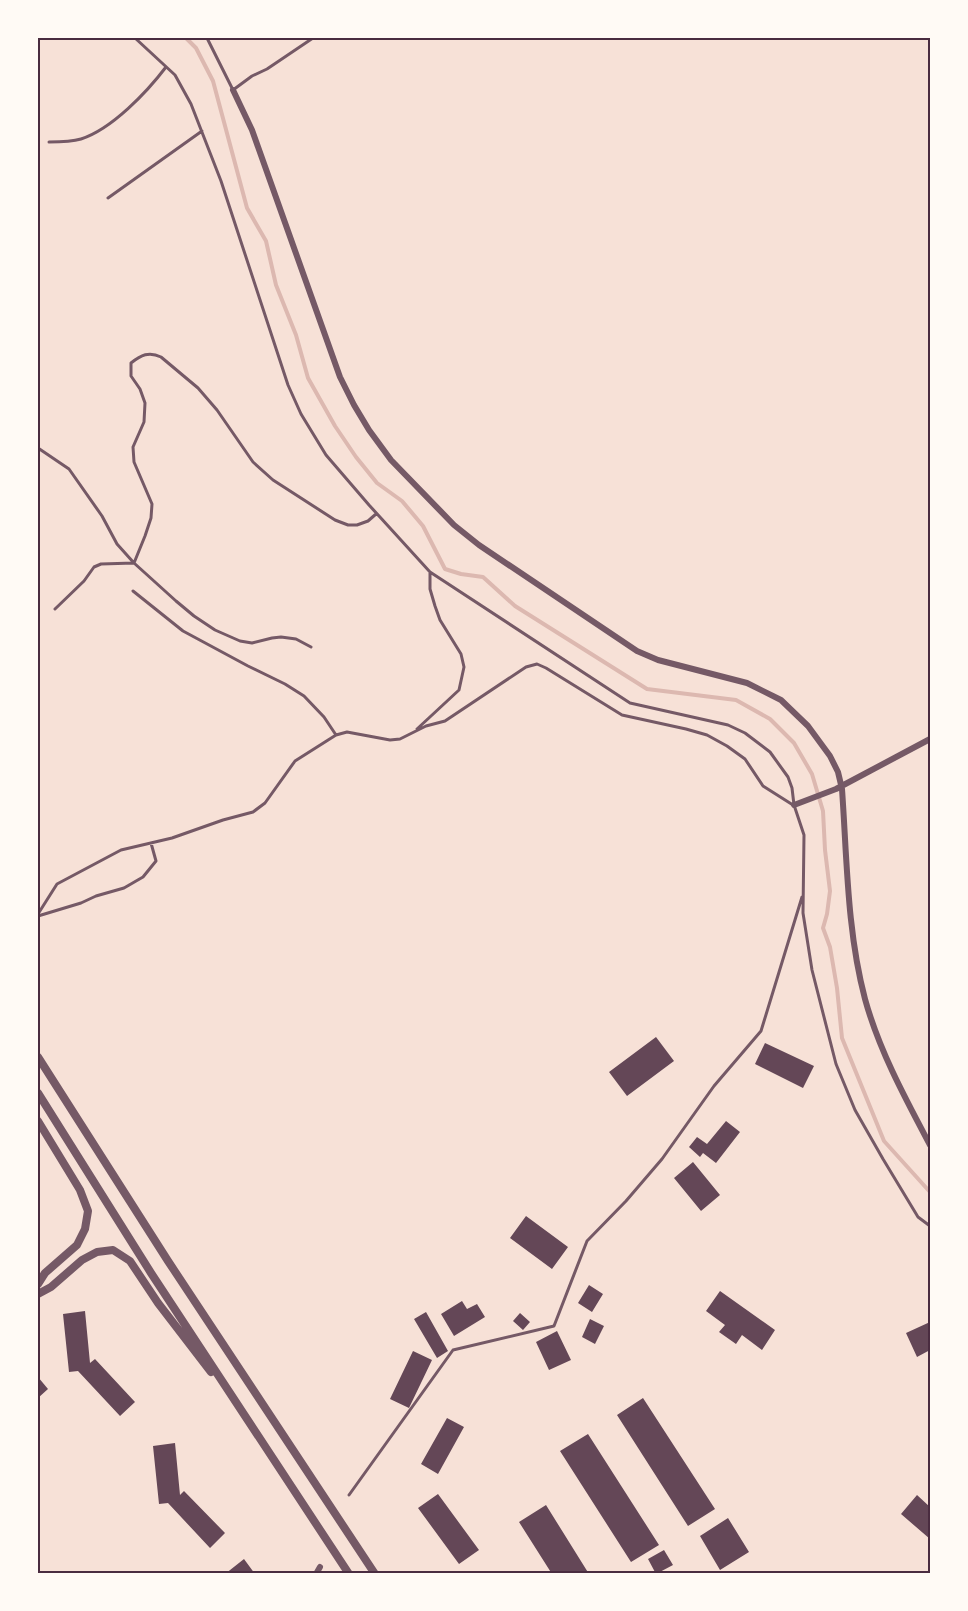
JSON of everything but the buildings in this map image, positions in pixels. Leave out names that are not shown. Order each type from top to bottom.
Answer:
[{"type":"street","points":[[233,90],[252,130],[340,377],[369,430],[391,460],[454,525],[479,545],[637,651],[658,660],[747,683],[781,700],[820,741],[838,772],[852,933],[865,998],[878,1039],[930,1145]]},
{"type":"street","points":[[794,805],[838,788],[930,739]]},
{"type":"street","points":[[38,1057],[174,1270],[375,1574]]},
{"type":"street","points":[[38,1093],[151,1273],[349,1574]]},
{"type":"street","points":[[38,1121],[80,1190],[88,1211],[86,1229],[77,1245],[45,1273],[38,1284]]},
{"type":"street","points":[[38,1294],[51,1287],[82,1260],[98,1252],[113,1250],[130,1260],[158,1303],[255,1430]]},
{"type":"lane","points":[[135,38],[175,75],[202,131],[221,181],[288,385],[301,414],[326,455],[376,514],[430,572],[630,703],[728,725],[745,733],[770,752],[788,777],[804,835],[803,913],[812,970],[836,1064],[855,1110],[883,1159],[918,1216],[930,1226]]},
{"type":"lane","points":[[207,38],[233,90],[313,38]]},
{"type":"lane","points":[[49,142],[81,139],[98,131],[150,87],[166,67]]},
{"type":"lane","points":[[108,198],[202,131]]},
{"type":"lane","points":[[134,563],[151,518],[152,504],[134,462],[133,447],[144,422],[145,403],[140,389],[131,376],[131,363],[139,356],[148,354],[161,357],[198,388],[217,410],[253,462],[273,480],[335,520],[348,525],[357,525],[376,514]]},
{"type":"lane","points":[[38,448],[69,469],[102,516],[117,544],[176,602],[215,630],[240,641],[252,643],[281,637],[296,639],[311,647]]},
{"type":"lane","points":[[55,609],[84,581],[94,567],[101,564],[134,563]]},
{"type":"lane","points":[[413,733],[459,690],[464,667],[461,654],[440,620],[430,589],[430,572]]},
{"type":"lane","points":[[133,591],[183,631],[304,696],[324,717],[336,735]]},
{"type":"lane","points":[[38,915],[57,884],[121,849],[172,838],[253,812],[265,803],[295,761],[336,735],[347,732],[390,740],[400,739],[426,726],[445,722],[526,667],[537,664],[622,715],[707,735],[728,746],[745,759],[763,786],[794,805]]},
{"type":"lane","points":[[38,915],[124,888],[143,877],[156,861],[151,843]]},
{"type":"lane","points":[[348,1494],[453,1350],[554,1326],[588,1241],[662,1159],[714,1086],[761,1031],[803,891]]},
{"type":"waterway","points":[[186,38],[196,48],[213,81],[247,208],[266,241],[276,285],[296,335],[308,378],[335,426],[356,457],[377,483],[402,501],[423,526],[445,569],[483,577],[515,606],[647,689],[736,700],[770,719],[794,743],[812,774],[823,811],[830,891],[823,928],[830,947],[842,1038],[884,1141],[930,1192]]}]
